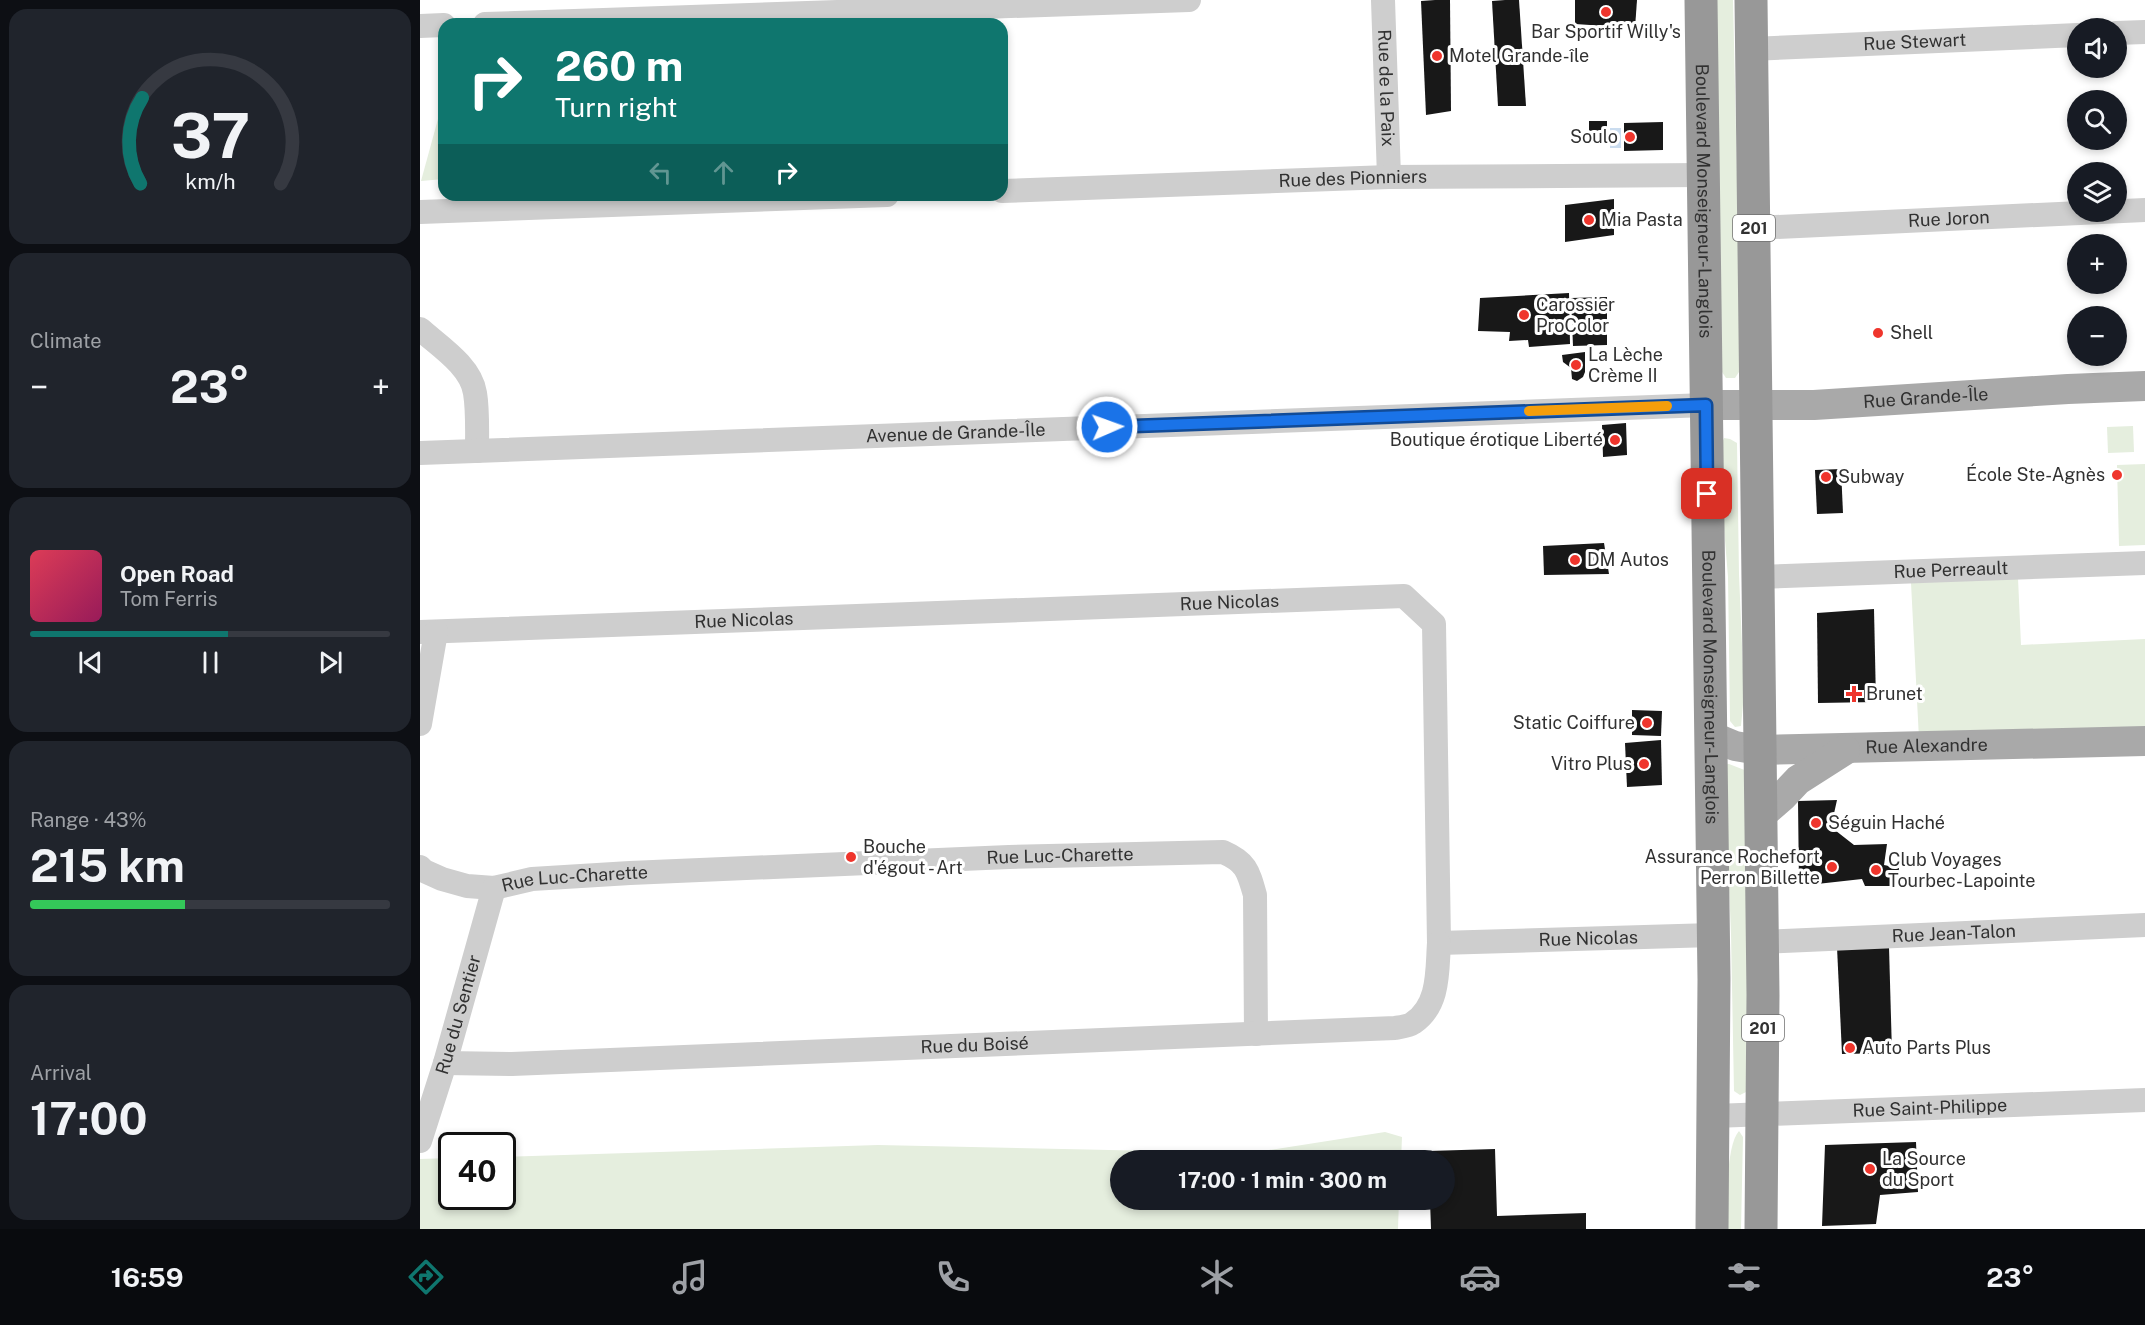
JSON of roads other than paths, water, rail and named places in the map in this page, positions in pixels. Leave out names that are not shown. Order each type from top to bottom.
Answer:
[{"type":"highway","name":"Boulevard Monseigneur-Langlois","points":[[1701,0],[1713,935],[1712,1229]]},
{"type":"highway","name":"201","points":[[1751,0],[1762,942],[1761,1229]]},
{"type":"main road","name":"Rue Grande-Île","points":[[1706,405],[1814,405],[2068,388],[2145,386]]},
{"type":"main road","name":"Rue Alexandre","points":[[1711,736],[1735,746],[1759,750],[2145,741]]},
{"type":"main road","points":[[1760,816],[1797,780],[1845,749]]},
{"type":"street","points":[[661,18],[1189,0]]},
{"type":"street","name":"Rue de la Paix","points":[[1383,0],[1389,177]]},
{"type":"street","points":[[420,26],[438,25]]},
{"type":"street","points":[[2127,33],[2145,32]]},
{"type":"street","name":"Rue Stewart","points":[[1751,49],[2067,35]]},
{"type":"street","name":"Rue des Pionniers","points":[[1008,191],[1389,177],[1704,175]]},
{"type":"street","points":[[420,212],[722,201]]},
{"type":"street","name":"Rue Joron","points":[[1754,228],[2145,210]]},
{"type":"street","points":[[420,329],[468,376],[475,392],[477,451]]},
{"type":"street","name":"Avenue de Grande-Île","points":[[420,453],[1706,405]]},
{"type":"street","name":"Rue Perreault","points":[[1757,578],[2145,563]]},
{"type":"street","name":"Rue Nicolas","points":[[428,632],[1404,596],[1434,624],[1439,943],[1713,935]]},
{"type":"street","points":[[420,724],[428,632]]},
{"type":"street","name":"Rue Luc-Charette","points":[[420,867],[441,879],[467,886],[494,888],[532,879],[630,873],[1021,857],[1223,852],[1240,859],[1250,877],[1255,895],[1256,1034]]},
{"type":"street","name":"Rue du Sentier","points":[[420,1141],[445,1063],[494,888]]},
{"type":"street","name":"Rue Jean-Talon","points":[[1762,942],[2145,925]]},
{"type":"street","name":"Rue du Boisé","points":[[445,1063],[512,1064],[1395,1028],[1413,1023],[1427,1009],[1436,990],[1439,943]]},
{"type":"street","name":"Rue Saint-Philippe","points":[[1714,1116],[2145,1100]]},
{"type":"water","points":[[1610,128],[1621,128],[1621,148],[1610,148]]},
{"type":"place","name":"Bar Sportif Willy's","points":[[1606,12]]},
{"type":"place","name":"Motel Grande-île","points":[[1437,56]]},
{"type":"place","name":"Soulo","points":[[1630,137]]},
{"type":"place","name":"Mia Pasta","points":[[1589,220]]},
{"type":"place","name":"Carossier ProColor","points":[[1524,315]]},
{"type":"place","name":"Shell","points":[[1878,333]]},
{"type":"place","name":"La Lèche Crème II","points":[[1576,365]]},
{"type":"place","name":"Boutique érotique Liberté","points":[[1615,440]]},
{"type":"place","name":"École Ste-Agnès","points":[[2117,475]]},
{"type":"place","name":"Subway","points":[[1826,477]]},
{"type":"place","name":"DM Autos","points":[[1575,560]]},
{"type":"place","name":"Brunet","points":[[1854,694]]},
{"type":"place","name":"Static Coiffure","points":[[1647,723]]},
{"type":"place","name":"Vitro Plus","points":[[1644,764]]},
{"type":"place","name":"Séguin Haché","points":[[1816,823]]},
{"type":"place","name":"Bouche d'égout - Art","points":[[851,857]]},
{"type":"place","name":"Assurance Rochefort Perron Billette","points":[[1832,867]]},
{"type":"place","name":"Club Voyages Tourbec-Lapointe","points":[[1876,870]]},
{"type":"place","name":"Auto Parts Plus","points":[[1850,1048]]},
{"type":"place","name":"La Source du Sport","points":[[1870,1169]]}]
